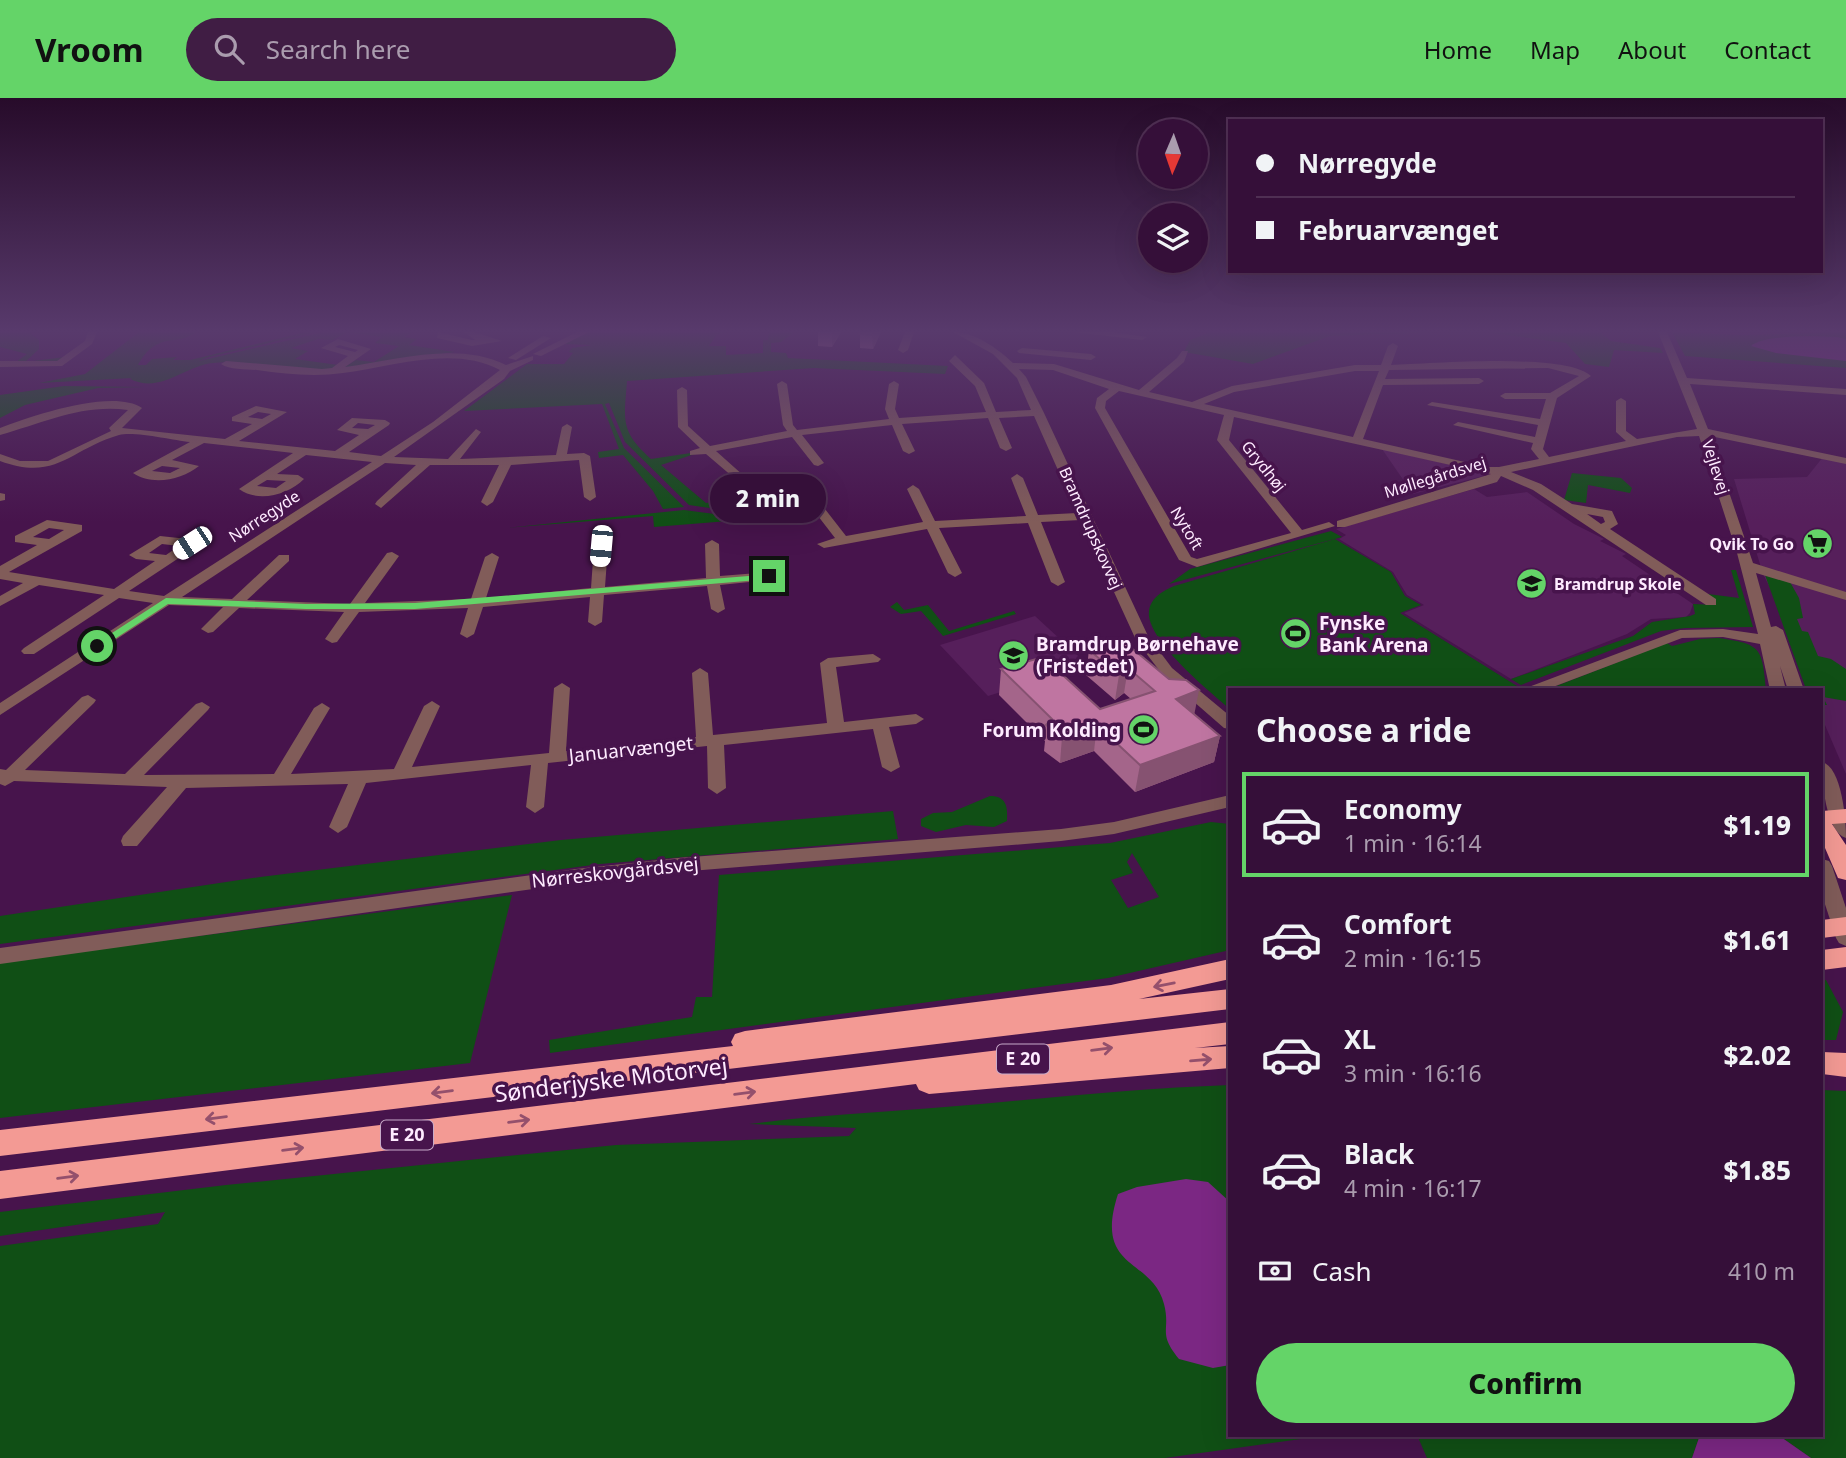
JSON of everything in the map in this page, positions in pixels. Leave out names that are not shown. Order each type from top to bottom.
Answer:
[{"type":"highway","points":[[1832,874],[1835,821]]},
{"type":"highway","points":[[1823,929],[1846,926]]},
{"type":"highway","points":[[1823,960],[1846,957]]},
{"type":"highway","points":[[631,1070],[748,1042],[1111,995],[1228,969]]},
{"type":"highway","name":"Sønderjyske Motorvej","points":[[0,1143],[1228,999]]},
{"type":"highway","name":"Sønderjyske Motorvej","points":[[0,1185],[1228,1033]]},
{"type":"highway","points":[[815,1084],[952,1082],[1228,1057]]},
{"type":"highway","points":[[1823,1063],[1846,1065]]},
{"type":"street","name":"Nørregyde","points":[[0,710],[477,395]]},
{"type":"street","points":[[682,395],[683,427],[740,479]]},
{"type":"street","points":[[784,395],[788,425],[818,463]]},
{"type":"street","points":[[892,395],[890,409],[909,452]]},
{"type":"street","points":[[986,395],[1006,448]]},
{"type":"street","name":"Bramdrupskovvej","points":[[1031,395],[1150,652],[1177,681],[1228,722]]},
{"type":"street","name":"Nytoft","points":[[1107,395],[1101,400],[1100,408],[1186,561],[1197,563],[1335,525]]},
{"type":"street","points":[[1152,395],[1499,471],[1545,460],[1705,432],[1846,461]]},
{"type":"street","points":[[1193,405],[1216,395]]},
{"type":"street","points":[[1357,441],[1375,395]]},
{"type":"street","name":"Vejlevej","points":[[1690,395],[1705,432],[1774,641],[1795,688]]},
{"type":"street","points":[[1505,396],[1552,396],[1537,449],[1545,460]]},
{"type":"street","points":[[1621,401],[1621,432],[1635,443]]},
{"type":"street","points":[[0,432],[69,407],[116,405],[137,408],[116,425],[114,428],[119,431],[302,452],[426,463],[507,463],[584,456],[590,497]]},
{"type":"street","points":[[1432,405],[1544,423]]},
{"type":"street","points":[[694,453],[793,432],[895,420],[1039,413]]},
{"type":"street","name":"Grydhøj","points":[[1230,413],[1223,440],[1299,534]]},
{"type":"street","points":[[229,442],[264,422]]},
{"type":"street","points":[[1458,425],[1538,441]]},
{"type":"street","points":[[561,458],[567,428]]},
{"type":"street","points":[[0,457],[19,464],[50,464],[119,431]]},
{"type":"street","points":[[450,463],[476,432]]},
{"type":"street","points":[[337,455],[370,433]]},
{"type":"street","points":[[160,462],[202,440]]},
{"type":"street","points":[[1832,457],[1846,449]]},
{"type":"street","points":[[265,476],[302,452]]},
{"type":"street","points":[[381,504],[426,463]]},
{"type":"street","points":[[487,502],[507,463]]},
{"type":"street","name":"Møllegårdsvej","points":[[1335,525],[1493,478],[1499,471],[1528,482],[1711,602]]},
{"type":"street","points":[[1017,478],[1058,582]]},
{"type":"street","points":[[913,489],[955,573]]},
{"type":"street","points":[[814,503],[842,539]]},
{"type":"street","points":[[824,544],[929,525],[1086,516]]},
{"type":"street","points":[[0,573],[51,543]]},
{"type":"street","points":[[712,544],[713,582],[718,609]]},
{"type":"street","points":[[595,622],[601,546]]},
{"type":"street","points":[[332,639],[393,556]]},
{"type":"street","points":[[467,635],[475,603],[492,557]]},
{"type":"street","points":[[208,629],[284,558]]},
{"type":"street","points":[[29,651],[168,559]]},
{"type":"street","points":[[1749,570],[1846,596]]},
{"type":"street","points":[[0,573],[166,601],[355,608],[475,603],[769,576]]},
{"type":"street","points":[[0,602],[36,581]]},
{"type":"street","points":[[1534,688],[1669,636],[1713,632],[1774,641]]},
{"type":"street","name":"Vejlevej","points":[[1774,641],[1778,688]]},
{"type":"street","points":[[836,727],[828,663],[873,659]]},
{"type":"street","name":"Januarvænget","points":[[699,673],[717,788]]},
{"type":"street","name":"Januarvænget","points":[[535,807],[562,688]]},
{"type":"street","name":"Januarvænget","points":[[3,778],[88,700]]},
{"type":"street","points":[[400,775],[432,706]]},
{"type":"street","points":[[129,780],[202,707]]},
{"type":"street","points":[[279,780],[322,708]]},
{"type":"street","name":"Januarvænget","points":[[3,778],[181,782],[359,778],[916,719]]},
{"type":"street","points":[[880,723],[891,767]]},
{"type":"street","points":[[1823,771],[1835,821]]},
{"type":"street","points":[[338,827],[359,778]]},
{"type":"street","points":[[130,841],[181,782]]},
{"type":"street","name":"Nørreskovgårdsvej","points":[[0,956],[576,876],[678,865],[1060,835],[1114,828],[1228,801]]},
{"type":"street","points":[[1832,874],[1846,938]]},
{"type":"shaded area","points":[[1382,449],[1486,473],[1487,475],[1413,494]]},
{"type":"shaded area","points":[[1823,457],[1846,463],[1846,774],[1823,720],[1823,688],[1763,574],[1734,479],[1807,477]]},
{"type":"shaded area","name":"Bramdrup Skole","points":[[1474,489],[1487,497],[1527,492],[1574,524],[1604,539],[1600,541],[1626,554],[1622,556],[1693,604],[1690,613],[1686,617],[1651,619],[1627,634],[1511,679],[1404,613],[1424,605],[1407,595],[1393,572],[1339,539],[1346,535],[1336,529]]},
{"type":"shaded area","name":"Bramdrup Børnehave (Fristedet)","points":[[1035,616],[1088,665],[988,696],[940,645]]},
{"type":"shaded area","points":[[1186,1179],[1208,1182],[1228,1200],[1228,1365],[1213,1368],[1179,1359],[1166,1337],[1166,1313],[1158,1289],[1118,1250],[1113,1237],[1112,1219],[1118,1194],[1137,1187]]},
{"type":"shaded area","points":[[1699,1437],[1781,1437],[1811,1458],[1692,1458]]},
{"type":"green space","points":[[0,395],[66,395],[25,405],[0,418]]},
{"type":"green space","points":[[485,395],[626,395],[625,416],[629,433],[651,459],[704,451],[661,465],[706,503],[746,496],[768,521],[744,513],[689,505],[625,442],[609,403],[605,404],[624,448],[684,507],[663,509],[653,491],[623,455],[599,458],[598,452],[619,449],[602,404],[464,411]]},
{"type":"green space","points":[[1572,473],[1621,478],[1632,488],[1630,493],[1588,485],[1586,503],[1564,500]]},
{"type":"green space","points":[[684,510],[753,519],[654,527],[653,516],[505,528]]},
{"type":"green space","points":[[1331,531],[1342,537],[1169,584],[1190,569]]},
{"type":"green space","name":"Fynske Bank Arena","points":[[1335,539],[1391,572],[1405,596],[1421,605],[1400,613],[1517,686],[1228,688],[1228,707],[1180,664],[1157,636],[1151,623],[1149,611],[1152,602],[1162,592],[1174,586]]},
{"type":"green space","points":[[1731,570],[1736,570],[1753,627],[1661,631],[1521,685],[1511,679],[1633,636],[1652,622],[1695,614],[1693,604],[1716,605],[1708,594],[1739,598]]},
{"type":"green space","points":[[1765,575],[1790,582],[1799,598],[1803,618],[1797,619],[1802,631],[1808,632],[1818,656],[1831,659],[1846,669],[1846,701],[1823,697],[1823,688],[1806,688]]},
{"type":"green space","points":[[897,602],[904,610],[928,605],[949,631],[1014,611],[1016,614],[943,636],[921,611],[901,614],[890,607]]},
{"type":"green space","points":[[1718,638],[1743,643],[1757,650],[1763,664],[1766,688],[1551,688],[1667,643],[1672,646]]},
{"type":"green space","points":[[990,796],[1003,800],[1007,821],[994,827],[966,825],[936,832],[921,826],[921,819],[933,813],[952,812]]},
{"type":"green space","points":[[893,811],[898,839],[600,864],[0,944],[0,916],[260,877],[561,840]]},
{"type":"green space","points":[[1211,822],[1228,824],[1228,950],[1108,978],[550,1053],[549,1040],[692,1017],[696,997],[712,997],[719,875],[1110,843]],"holes":[[[1132,853],[1159,897],[1128,908],[1111,880],[1133,873],[1127,862]]]},
{"type":"green space","points":[[512,895],[470,1063],[0,1118],[0,962]]},
{"type":"green space","points":[[1823,980],[1826,980],[1843,1012],[1836,1040],[1823,1040]]},
{"type":"green space","points":[[1228,1085],[1228,1437],[1316,1437],[1165,1458],[0,1458],[0,1246],[158,1224],[165,1212],[0,1236],[0,1212],[226,1185],[616,1145],[849,1136],[856,1128],[749,1124]]},
{"type":"green space","points":[[1823,1090],[1846,1091],[1846,1458],[1811,1458],[1781,1437],[1823,1437]]},
{"type":"green space","points":[[1418,1437],[1699,1437],[1692,1458],[1427,1458]]},
{"type":"building","points":[[1122,640],[1169,679],[1186,680],[1199,690],[1176,699],[1220,736],[1140,765],[1097,725],[1062,737],[1046,725],[1052,719],[1001,669],[1043,657],[1100,709],[1155,691],[1128,668],[1119,675],[1089,650]]},
{"type":"place","name":"Qvik To Go","points":[[1817,544]]},
{"type":"place","name":"Bramdrup Skole","points":[[1531,584]]},
{"type":"place","name":"Fynske Bank Arena","points":[[1296,634]]},
{"type":"place","name":"Bramdrup Børnehave (Fristedet)","points":[[1013,655]]},
{"type":"place","name":"Forum Kolding","points":[[1144,730]]},
{"type":"route","points":[[97,646],[166,601],[355,608],[415,606],[769,576]]}]
